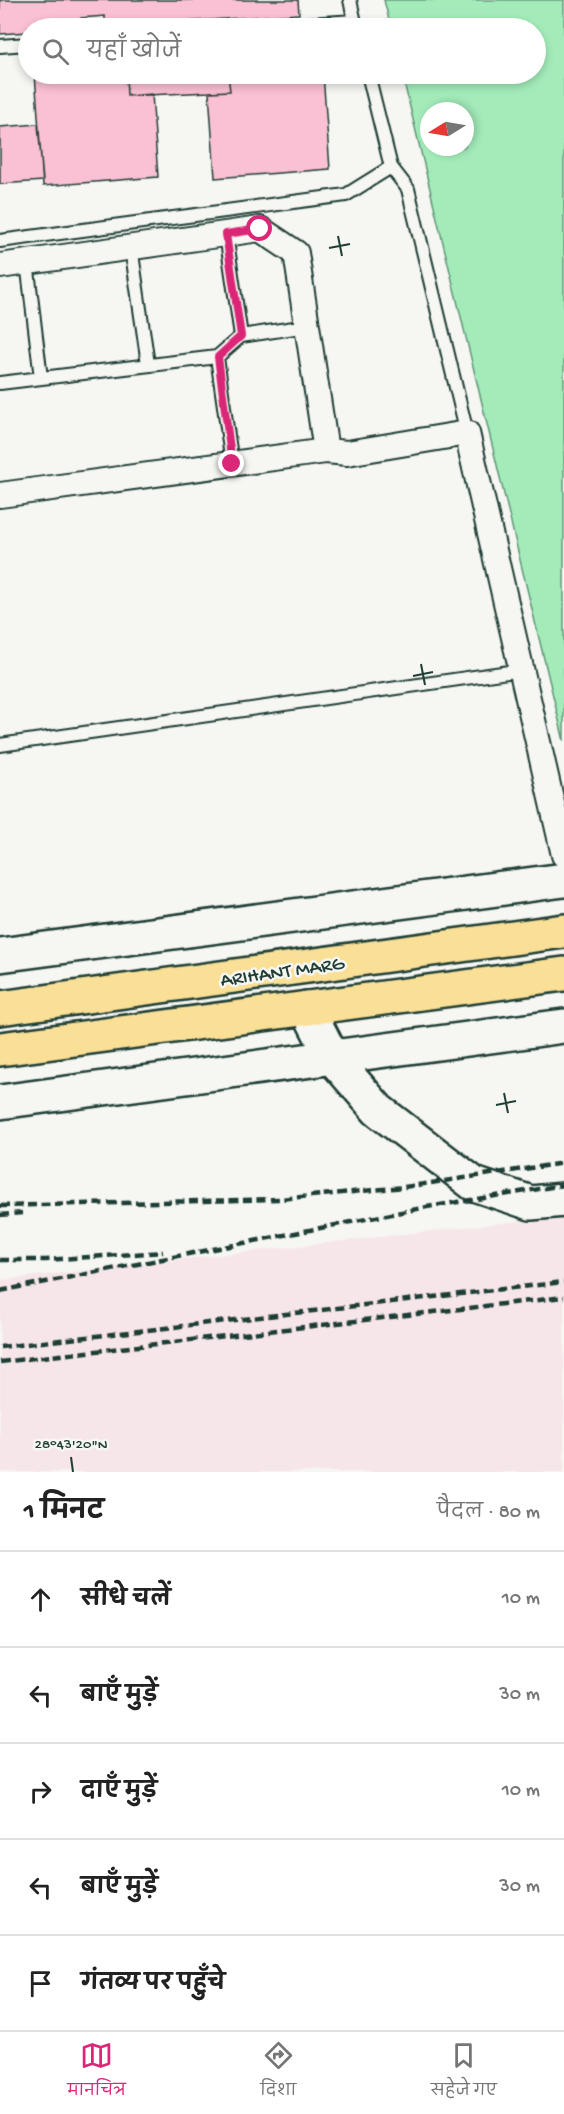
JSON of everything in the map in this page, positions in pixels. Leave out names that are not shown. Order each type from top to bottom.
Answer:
[{"type":"main road","name":"ARIHANT MARG","points":[[0,1008],[564,932]]},
{"type":"main road","name":"ARIHANT MARG","points":[[0,1049],[564,974]]},
{"type":"street","points":[[0,266],[260,229],[296,253],[326,451]]},
{"type":"street","points":[[0,495],[326,451],[347,453],[467,433],[564,855]]},
{"type":"street","points":[[0,955],[564,880]]},
{"type":"street","points":[[307,1008],[332,1057],[378,1110],[474,1184],[531,1203],[564,1200]]},
{"type":"street","points":[[0,1102],[564,1026]]},
{"type":"lane","points":[[350,0],[354,18]]},
{"type":"lane","points":[[0,46],[18,45]]},
{"type":"lane","points":[[370,84],[390,167],[408,189],[467,433]]},
{"type":"lane","points":[[0,241],[346,195],[390,167]]},
{"type":"lane","points":[[226,234],[241,336]]},
{"type":"lane","points":[[131,247],[148,364]]},
{"type":"lane","points":[[27,262],[41,378]]},
{"type":"lane","points":[[0,383],[218,357],[241,336],[307,326]]},
{"type":"lane","points":[[218,357],[232,464]]},
{"type":"lane","points":[[0,745],[522,670]]},
{"type":"shaded area","points":[[564,1216],[564,1472],[0,1472],[0,1280]]},
{"type":"green space","points":[[384,0],[564,0],[564,741],[422,156],[474,156],[474,102],[420,102],[420,148],[404,84],[546,84],[546,18],[388,18]]},
{"type":"building","points":[[0,0],[298,0],[299,14],[239,18],[105,18],[105,16],[18,18],[18,33],[0,34]]},
{"type":"building","points":[[36,84],[126,84],[127,96],[152,94],[158,177],[43,186]]},
{"type":"building","points":[[126,84],[229,84],[230,91],[127,96]]},
{"type":"building","points":[[229,84],[324,84],[330,169],[215,178],[209,92],[230,91]]},
{"type":"building","points":[[38,124],[43,181],[0,184],[0,127]]},
{"type":"railway","points":[[0,1206],[280,1199],[404,1187],[564,1163]]},
{"type":"railway","points":[[0,1291],[427,1207],[564,1185]]},
{"type":"railway","points":[[0,1215],[22,1213]]},
{"type":"railway","points":[[0,1260],[45,1260],[163,1252]]},
{"type":"railway","points":[[0,1347],[564,1282]]},
{"type":"railway","points":[[0,1362],[564,1297]]},
{"type":"route","points":[[232,464],[218,357],[241,336],[226,234],[260,229]]}]
